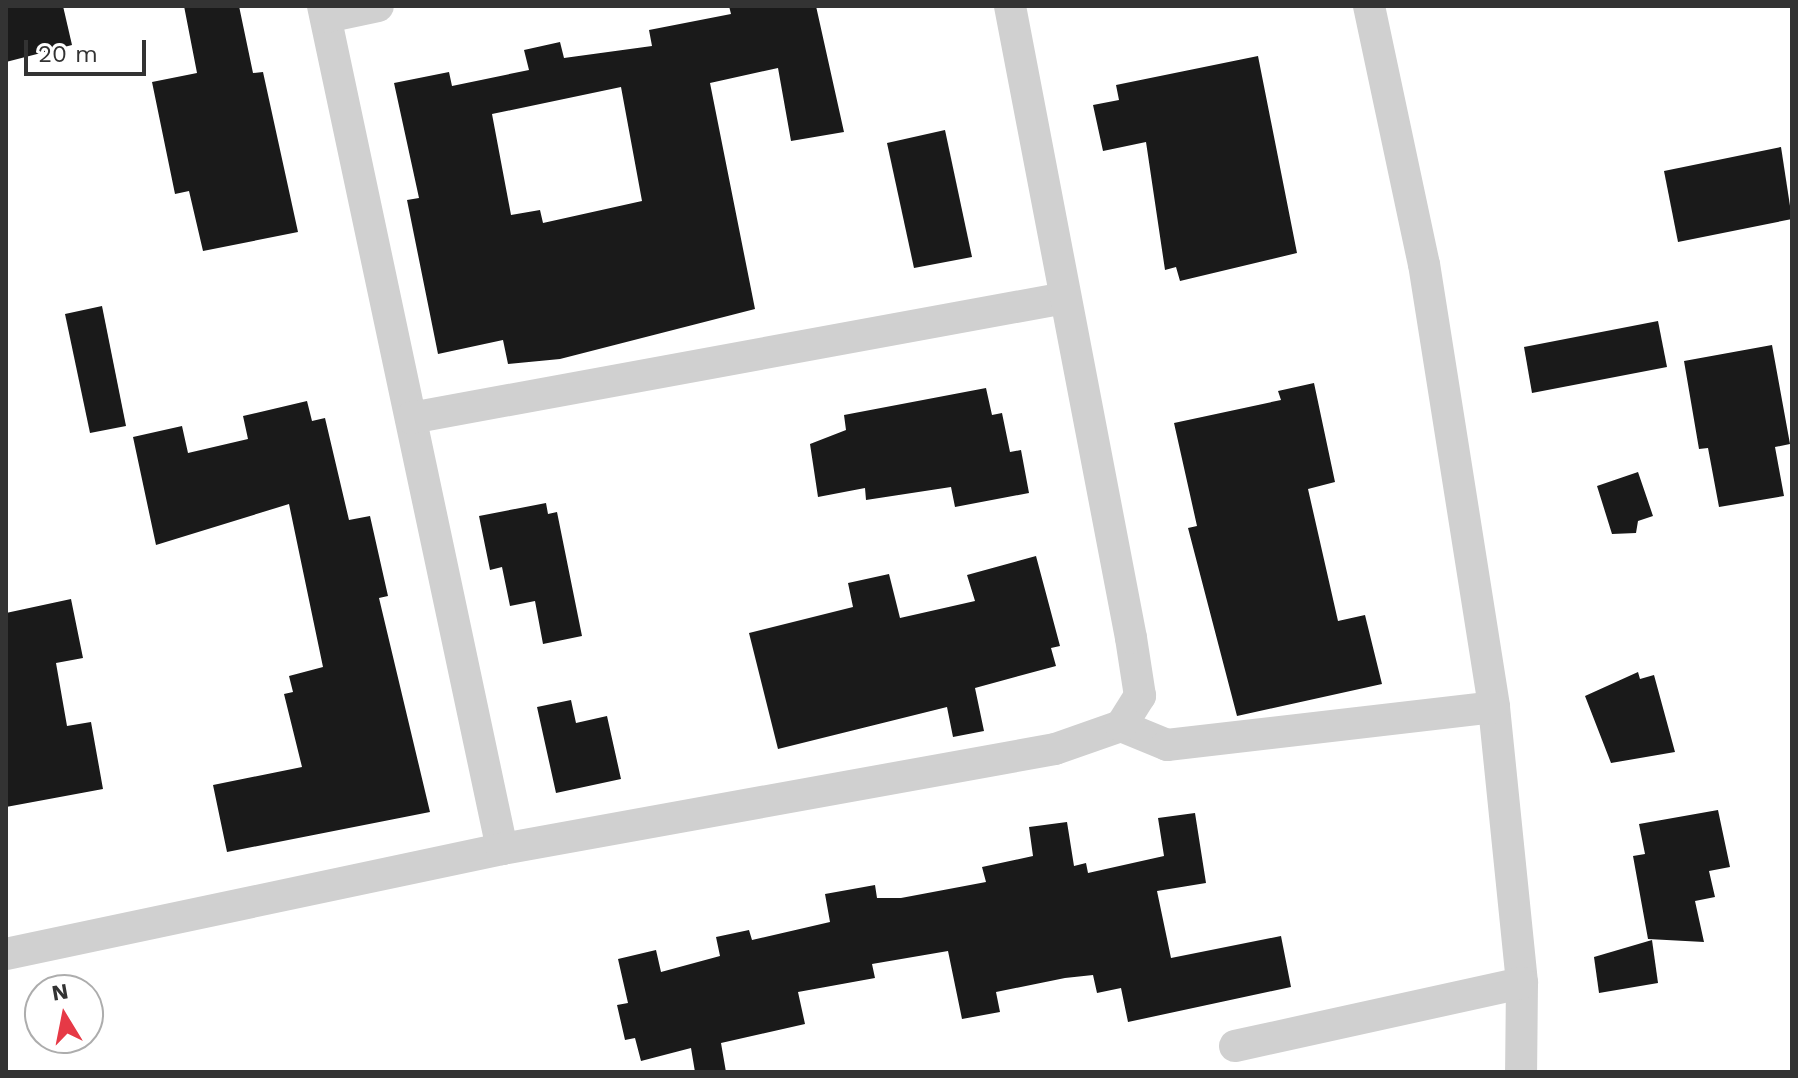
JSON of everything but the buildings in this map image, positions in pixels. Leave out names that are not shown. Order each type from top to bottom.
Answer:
[{"type":"street","points":[[378,6],[325,12],[502,849]]},
{"type":"street","points":[[6,954],[502,849],[1055,749],[1121,726],[1140,696],[1010,6]]},
{"type":"street","points":[[1369,6],[1424,264],[1494,707],[1522,983],[1521,1072]]},
{"type":"street","points":[[411,418],[1065,298]]},
{"type":"street","points":[[1121,726],[1167,745],[1494,707]]},
{"type":"street","points":[[1235,1046],[1522,983]]}]
